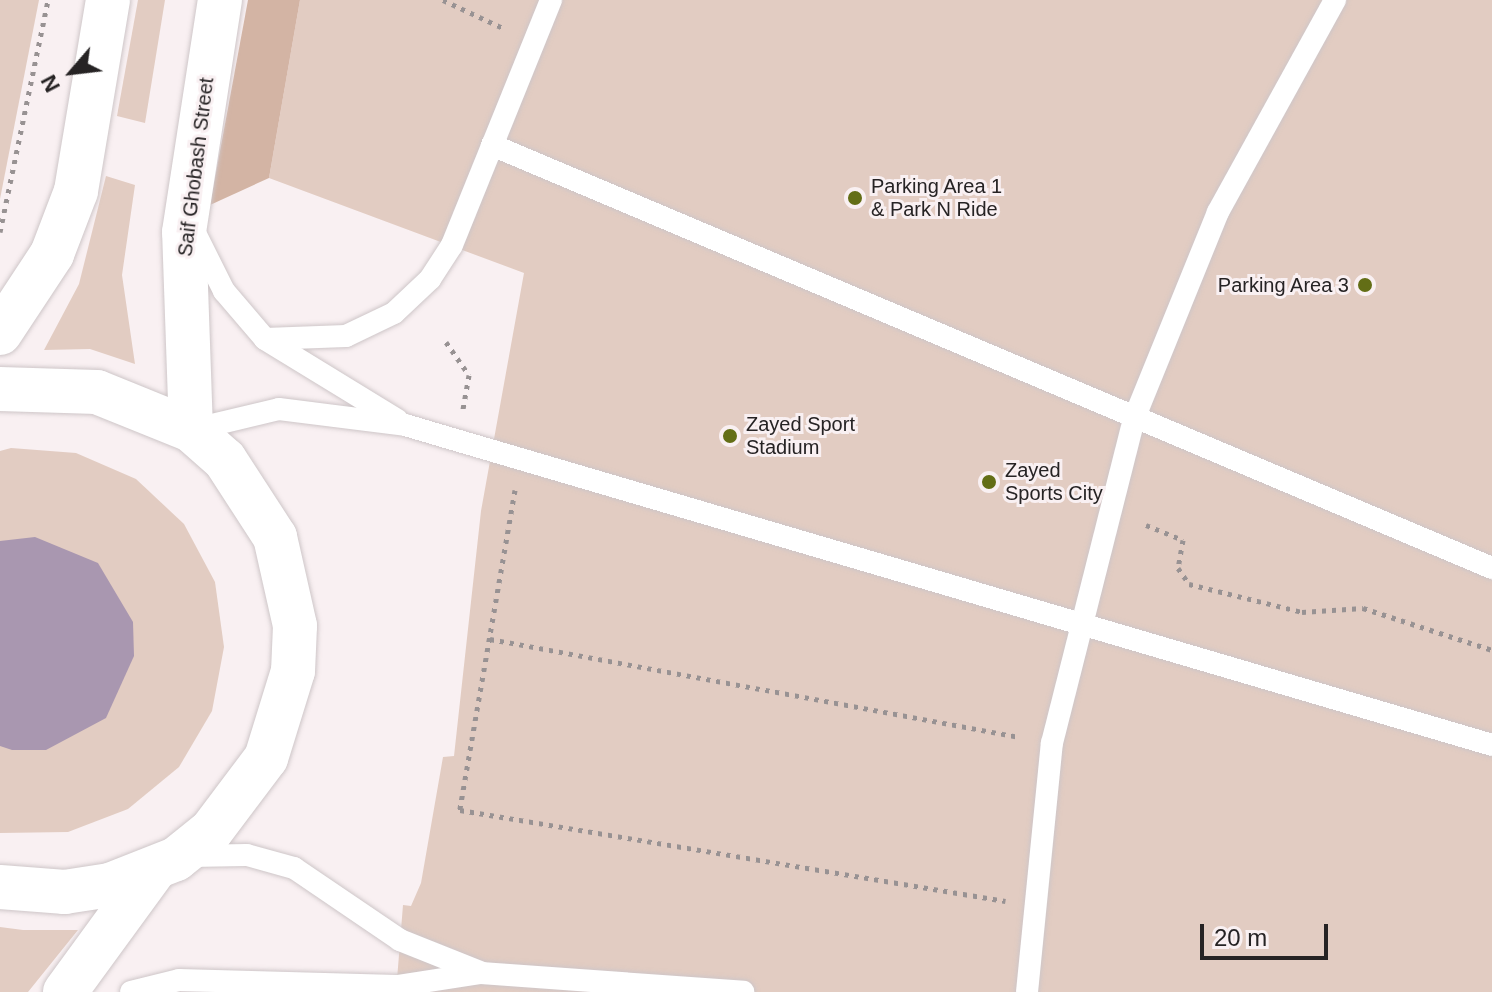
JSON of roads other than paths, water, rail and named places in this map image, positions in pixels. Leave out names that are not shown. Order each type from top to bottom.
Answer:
[{"type":"street","points":[[0,333],[52,254],[76,191],[108,0]]},
{"type":"street","name":"Saif Ghobash Street","points":[[191,430],[183,261],[188,203],[220,0]]},
{"type":"street","points":[[0,389],[97,392],[191,430],[225,460],[275,537],[295,626],[293,671],[266,758],[242,797],[165,864],[65,992]]},
{"type":"street","points":[[0,887],[65,892],[165,864]]},
{"type":"lane","points":[[265,339],[346,336],[415,296],[452,245],[531,40],[551,0]]},
{"type":"lane","points":[[1027,992],[1032,906],[1052,743],[1076,625],[1134,419],[1218,212],[1335,0]]},
{"type":"lane","points":[[492,145],[1492,568]]},
{"type":"lane","points":[[188,203],[208,263],[265,339],[405,425]]},
{"type":"lane","points":[[191,430],[279,409],[405,425],[520,462],[1492,745]]},
{"type":"lane","points":[[165,864],[223,853],[294,868],[400,940],[481,973]]},
{"type":"lane","points":[[131,992],[179,980],[228,986],[397,986],[481,973],[743,992]]},
{"type":"place","name":"Parking Area 1 & Park N Ride","points":[[855,198]]},
{"type":"place","name":"Parking Area 3","points":[[1365,285]]},
{"type":"place","name":"Zayed Sport Stadium","points":[[730,436]]},
{"type":"place","name":"Zayed Sports City","points":[[989,482]]}]
